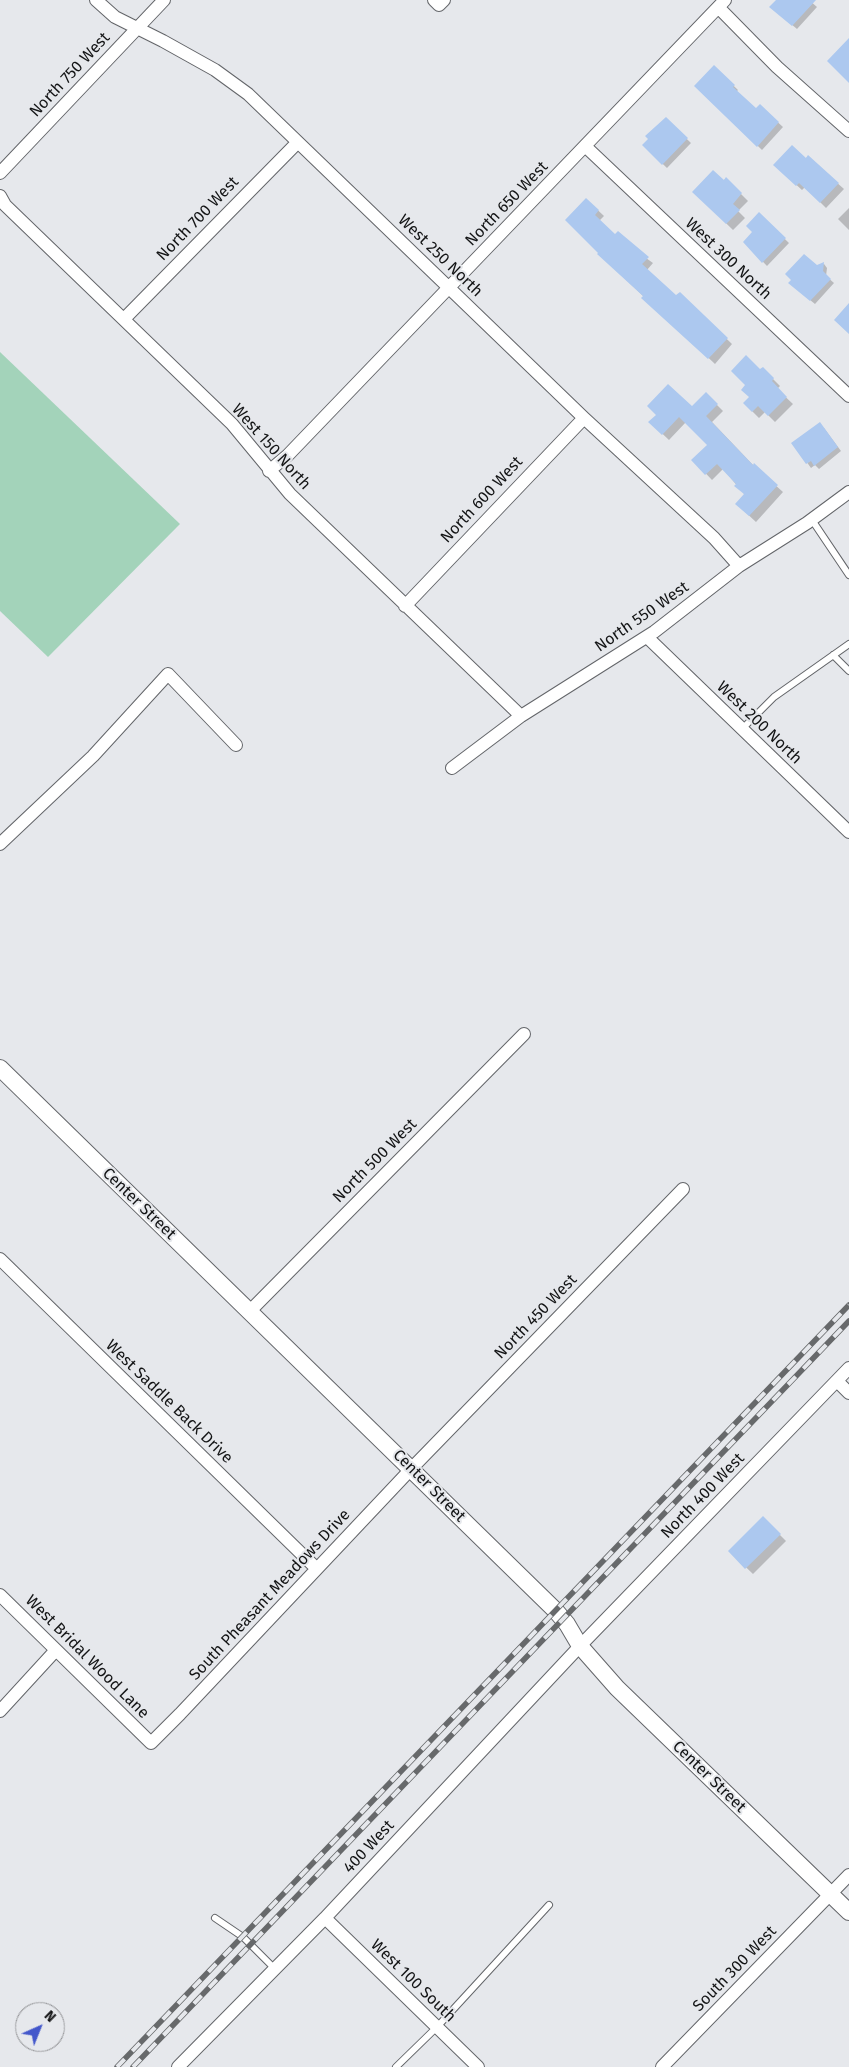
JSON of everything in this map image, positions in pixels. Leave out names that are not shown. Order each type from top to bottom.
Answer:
[{"type":"street","name":"West 250 North","points":[[96,0],[115,18],[215,70],[248,94],[296,143],[449,287],[584,418],[714,538],[739,566]]},
{"type":"street","name":"North 750 West","points":[[0,173],[164,0]]},
{"type":"street","points":[[722,4],[777,68],[849,131]]},
{"type":"street","name":"North 650 West","points":[[270,471],[288,455],[722,4]]},
{"type":"street","name":"North 700 West","points":[[124,319],[296,143]]},
{"type":"street","name":"West 300 North","points":[[585,146],[849,396]]},
{"type":"street","name":"West 150 North","points":[[0,196],[5,205],[232,424],[290,494],[521,716]]},
{"type":"street","name":"North 600 West","points":[[405,606],[584,418]]},
{"type":"street","name":"North 550 West","points":[[452,768],[521,716],[647,636],[739,566],[812,520],[849,492]]},
{"type":"street","name":"West 200 North","points":[[647,636],[849,832]]},
{"type":"street","points":[[0,844],[93,756],[168,674],[236,745]]},
{"type":"street","name":"North 500 West","points":[[249,1312],[524,1034]]},
{"type":"street","name":"Center Street","points":[[0,1068],[249,1312],[412,1468],[556,1611],[567,1624],[580,1646],[617,1688],[849,1912]]},
{"type":"street","name":"North 450 West","points":[[412,1468],[683,1188]]},
{"type":"street","name":"West Saddle Back Drive","points":[[0,1258],[316,1568]]},
{"type":"street","name":"North 400 West","points":[[580,1646],[849,1368]]},
{"type":"street","points":[[837,1381],[849,1393]]},
{"type":"street","name":"South Pheasant Meadows Drive","points":[[151,1743],[412,1468]]},
{"type":"street","name":"West Bridal Wood Lane","points":[[0,1595],[151,1743]]},
{"type":"street","name":"400 West","points":[[178,2067],[325,1918],[580,1646]]},
{"type":"street","points":[[0,1711],[56,1650]]},
{"type":"street","name":"South 300 West","points":[[662,2067],[849,1875]]},
{"type":"street","name":"West 100 South","points":[[325,1918],[478,2067]]},
{"type":"lane","points":[[812,520],[849,575]]},
{"type":"lane","points":[[742,729],[774,697],[849,644]]},
{"type":"lane","points":[[833,656],[849,671]]},
{"type":"lane","points":[[396,2067],[437,2027],[548,1905]]},
{"type":"lane","points":[[215,1918],[242,1937],[274,1969]]},
{"type":"green space","points":[[0,352],[180,524],[48,657],[0,611]]},
{"type":"building","points":[[776,0],[816,0],[792,26],[769,7]]},
{"type":"building","points":[[849,38],[849,83],[827,61]]},
{"type":"building","points":[[714,65],[735,85],[733,87],[756,108],[760,104],[779,122],[757,147],[694,86]]},
{"type":"building","points":[[666,117],[688,138],[662,165],[642,145],[648,139],[645,136]]},
{"type":"building","points":[[792,145],[806,158],[808,155],[839,183],[820,203],[799,183],[796,186],[773,165]]},
{"type":"building","points":[[713,170],[724,180],[726,177],[742,193],[733,204],[740,210],[726,224],[692,192]]},
{"type":"building","points":[[586,198],[599,210],[595,215],[615,234],[618,231],[649,257],[642,264],[676,295],[680,292],[728,338],[708,359],[641,298],[643,296],[597,254],[565,220]]},
{"type":"building","points":[[759,212],[786,238],[762,263],[743,242],[752,232],[746,226]]},
{"type":"building","points":[[804,254],[817,265],[824,262],[823,271],[831,279],[810,301],[788,283],[791,280],[785,274]]},
{"type":"building","points":[[849,303],[849,334],[834,320]]},
{"type":"building","points":[[746,355],[760,369],[763,367],[774,378],[772,381],[787,397],[768,416],[758,406],[752,412],[743,403],[749,397],[741,390],[745,385],[731,371]]},
{"type":"building","points":[[668,384],[692,406],[706,392],[718,404],[706,416],[753,465],[754,463],[778,485],[749,516],[735,504],[744,494],[734,486],[736,484],[717,464],[705,475],[691,460],[707,445],[679,417],[662,435],[648,422],[656,415],[647,406]]},
{"type":"building","points":[[820,422],[838,447],[814,466],[811,461],[806,464],[791,443]]},
{"type":"building","points":[[763,1516],[781,1534],[745,1569],[728,1551]]},
{"type":"railway","points":[[117,2067],[849,1305]]},
{"type":"railway","points":[[133,2067],[849,1321]]}]
